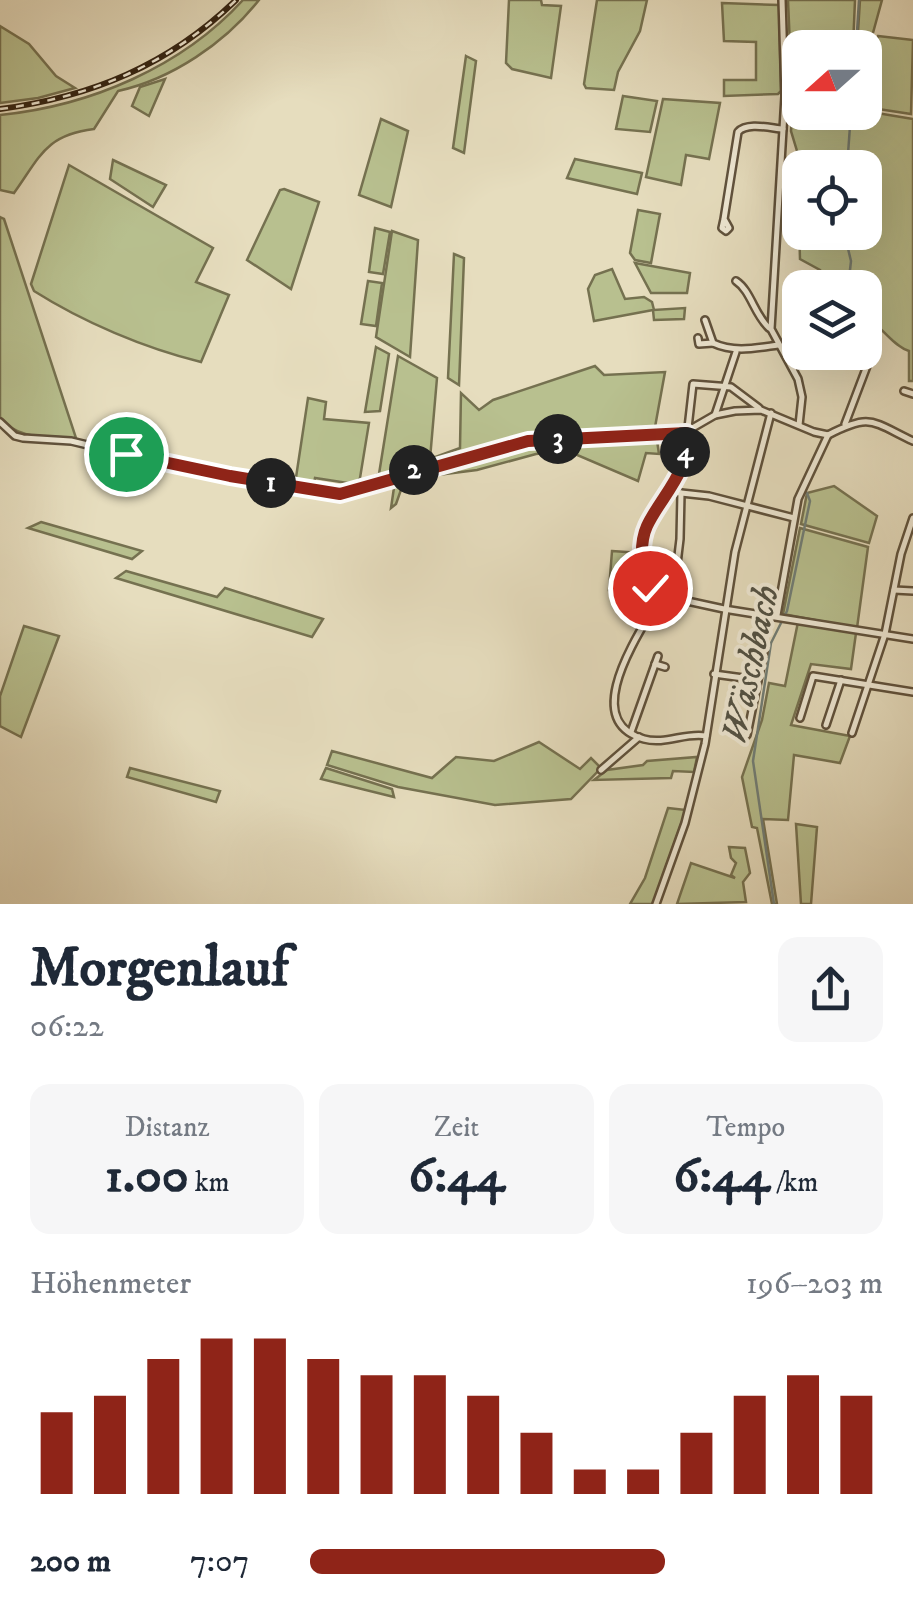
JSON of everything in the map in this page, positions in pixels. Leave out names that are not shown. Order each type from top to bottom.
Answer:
[{"type":"street","points":[[782,0],[783,30]]},
{"type":"street","points":[[724,219],[740,129],[782,128]]},
{"type":"street","points":[[771,330],[783,130]]},
{"type":"street","points":[[736,280],[745,286],[752,307],[782,351]]},
{"type":"street","points":[[705,320],[712,343]]},
{"type":"street","points":[[698,338],[699,344],[712,343],[736,350],[778,345]]},
{"type":"street","points":[[715,415],[736,350]]},
{"type":"street","points":[[795,370],[802,397],[799,424]]},
{"type":"street","points":[[845,424],[865,370]]},
{"type":"street","points":[[828,435],[761,410],[738,390],[725,385],[694,384],[685,454],[672,492],[645,534],[644,580],[672,597],[724,609],[913,639]]},
{"type":"street","points":[[904,391],[913,394]]},
{"type":"street","points":[[0,422],[23,438],[72,441],[180,467],[340,494],[528,441],[686,433],[715,415],[761,410]]},
{"type":"street","points":[[656,904],[680,837],[706,736],[724,609],[745,505],[770,413]]},
{"type":"street","points":[[781,616],[802,487],[828,435],[845,424],[866,421],[913,441]]},
{"type":"street","points":[[672,492],[708,496],[794,518]]},
{"type":"street","points":[[672,597],[680,540],[681,493]]},
{"type":"street","points":[[852,733],[885,634],[901,554],[913,518]]},
{"type":"street","points":[[894,590],[913,591]]},
{"type":"street","points":[[662,593],[624,666],[614,693],[615,716],[639,738],[656,741],[706,736]]},
{"type":"street","points":[[747,734],[764,651]]},
{"type":"street","points":[[631,732],[658,656]]},
{"type":"street","points":[[655,664],[666,668]]},
{"type":"street","points":[[714,674],[758,680]]},
{"type":"street","points":[[800,718],[813,676],[913,692]]},
{"type":"street","points":[[826,725],[841,680]]},
{"type":"street","points":[[601,770],[639,738]]},
{"type":"green space","points":[[243,0],[259,0],[214,45],[158,78],[118,91],[94,129],[54,142],[14,193],[0,190],[0,115],[67,103],[132,79],[192,45]]},
{"type":"green space","points":[[509,0],[541,0],[542,5],[561,6],[551,78],[512,69],[506,63]]},
{"type":"green space","points":[[597,0],[647,0],[640,31],[618,72],[614,90],[586,88],[584,84]]},
{"type":"green space","points":[[788,0],[855,0],[854,30],[789,30]]},
{"type":"green space","points":[[860,0],[882,0],[874,30],[858,30]]},
{"type":"green space","points":[[722,3],[779,5],[778,94],[724,96],[724,80],[756,80],[756,42],[724,41]]},
{"type":"green space","points":[[0,26],[29,44],[56,76],[75,88],[0,103]]},
{"type":"green space","points":[[882,36],[913,40],[911,114],[882,110]]},
{"type":"green space","points":[[466,56],[476,61],[464,153],[453,148]]},
{"type":"green space","points":[[165,79],[149,116],[132,106],[140,87]]},
{"type":"green space","points":[[623,96],[657,101],[650,132],[616,129]]},
{"type":"green space","points":[[663,99],[720,103],[709,159],[686,155],[681,185],[646,177]]},
{"type":"green space","points":[[882,114],[913,119],[913,381],[909,381],[909,351],[882,330],[882,270],[820,270],[800,259],[800,250],[882,250],[882,150],[797,150],[791,130],[882,130]]},
{"type":"green space","points":[[381,119],[408,131],[391,207],[359,195]]},
{"type":"green space","points":[[575,159],[642,173],[637,194],[567,178]]},
{"type":"green space","points":[[113,160],[166,185],[153,207],[110,179]]},
{"type":"green space","points":[[69,165],[213,248],[196,282],[229,295],[201,362],[115,333],[34,291],[31,284]]},
{"type":"green space","points":[[280,190],[319,202],[291,289],[247,260]]},
{"type":"green space","points":[[638,210],[660,214],[651,263],[635,260],[630,253]]},
{"type":"green space","points":[[0,217],[4,219],[76,438],[25,434],[0,417]]},
{"type":"green space","points":[[375,228],[390,232],[383,274],[369,272]]},
{"type":"green space","points":[[392,231],[418,240],[410,357],[376,337]]},
{"type":"green space","points":[[454,254],[464,258],[459,385],[448,378]]},
{"type":"green space","points":[[635,263],[690,273],[687,293],[651,293]]},
{"type":"green space","points":[[612,269],[625,299],[644,297],[652,302],[654,310],[685,308],[684,319],[654,320],[653,310],[594,321],[588,289],[595,275]]},
{"type":"green space","points":[[368,281],[382,283],[376,326],[361,324]]},
{"type":"green space","points":[[376,347],[389,354],[380,411],[365,412]]},
{"type":"green space","points":[[398,356],[437,378],[430,459],[460,448],[461,393],[479,410],[493,400],[595,366],[604,375],[665,372],[655,427],[659,454],[646,453],[638,481],[568,451],[414,478],[403,484],[391,508],[396,474],[342,491],[341,487],[354,484],[315,478],[313,488],[295,484],[308,398],[326,402],[324,419],[369,423],[360,478],[355,484],[379,474]]},
{"type":"green space","points":[[834,486],[877,516],[869,543],[801,524],[807,493]]},
{"type":"green space","points":[[41,522],[142,551],[132,559],[28,528]]},
{"type":"green space","points":[[800,528],[868,547],[857,628],[783,614]]},
{"type":"green space","points":[[612,551],[640,553],[638,592],[609,590]]},
{"type":"green space","points":[[126,571],[217,597],[225,588],[323,619],[312,637],[116,578]]},
{"type":"green space","points":[[798,622],[856,633],[851,669],[811,664],[791,725],[850,736],[840,763],[794,755],[788,820],[763,819],[777,904],[772,904],[742,777],[762,720],[769,683],[785,686]]},
{"type":"green space","points":[[24,626],[59,636],[21,737],[0,726],[0,696]]},
{"type":"green space","points":[[539,742],[580,769],[591,758],[601,768],[571,799],[495,805],[398,787],[327,765],[332,751],[432,778],[456,757],[494,761]]},
{"type":"green space","points":[[697,757],[694,772],[673,771],[671,778],[594,780],[607,770],[643,765],[647,761]]},
{"type":"green space","points":[[130,768],[220,791],[216,802],[127,777]]},
{"type":"green space","points":[[326,768],[392,789],[394,797],[321,779]]},
{"type":"green space","points":[[668,808],[686,810],[653,904],[630,904],[645,878]]},
{"type":"green space","points":[[796,824],[817,827],[811,904],[801,904]]},
{"type":"green space","points":[[729,847],[745,848],[750,873],[743,882],[746,902],[677,904],[691,863],[735,878],[731,875],[736,863]]},
{"type":"waterway","name":"Wäschbach","points":[[857,30],[859,0]]},
{"type":"waterway","name":"Wäschbach","points":[[848,150],[850,130]]},
{"type":"waterway","name":"Wäschbach","points":[[848,250],[850,270]]},
{"type":"waterway","name":"Wäschbach","points":[[774,904],[753,761],[771,643],[787,611],[810,501],[807,493]]},
{"type":"railway","points":[[0,109],[66,96],[127,74],[184,43],[236,0]]},
{"type":"route","points":[[126,454],[340,494],[528,441],[686,433],[685,454],[672,492],[646,530],[643,576],[650,588]]}]
